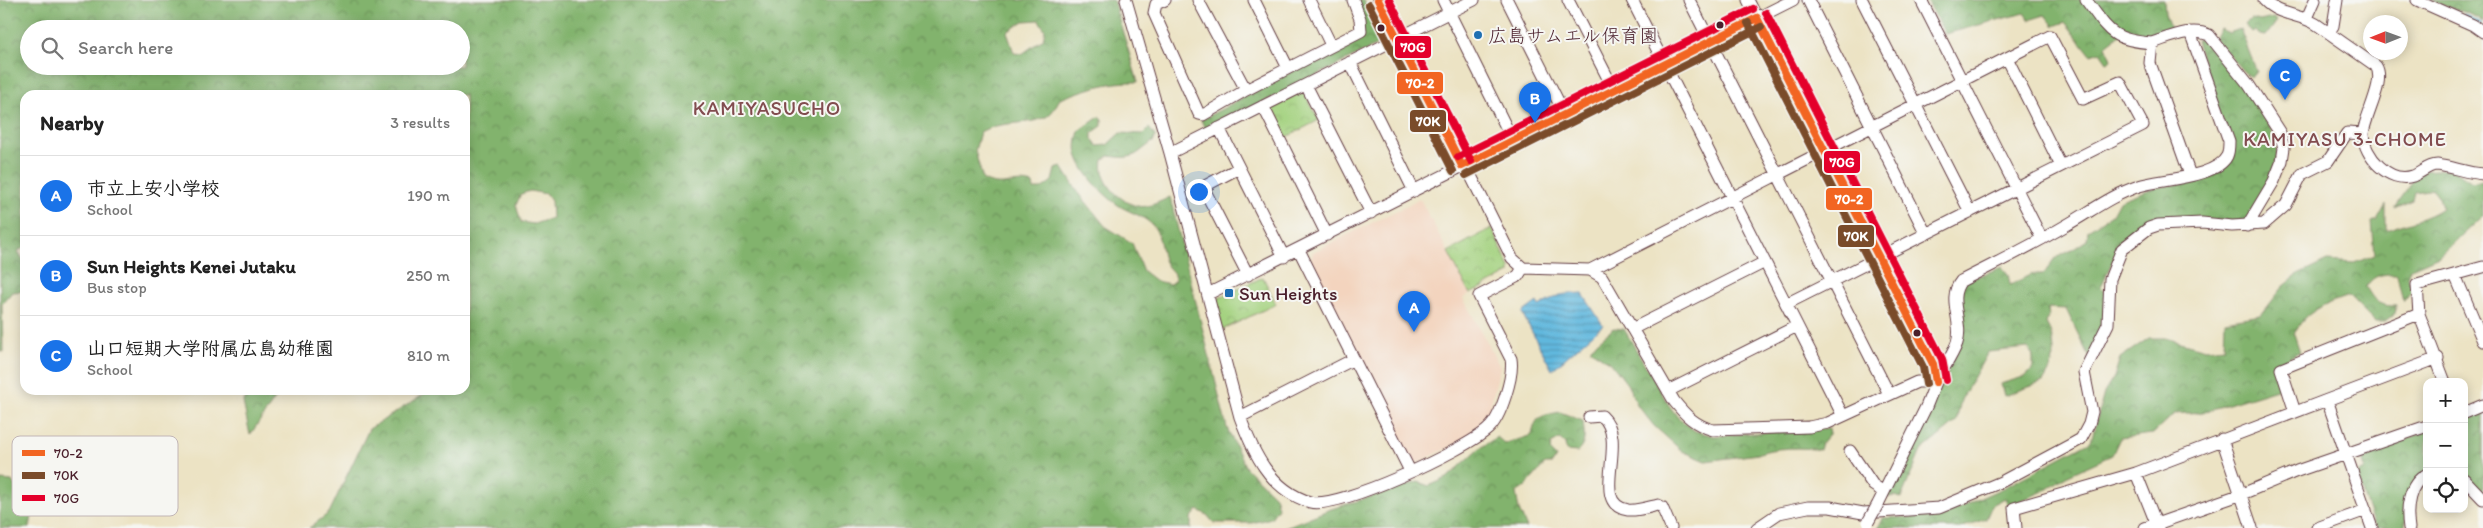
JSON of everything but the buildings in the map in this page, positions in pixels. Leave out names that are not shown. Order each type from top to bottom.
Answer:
[{"type":"street","points":[[1126,0],[1170,153],[1240,417],[1250,445],[1261,464],[1276,481],[1295,495],[1311,502],[1324,502],[1388,482],[1457,448],[1488,429],[1497,418],[1513,369],[1511,359],[1479,296],[1518,276],[1523,268]]},
{"type":"street","points":[[1165,0],[1156,4],[1154,12],[1200,114],[1203,115],[1246,90],[1361,31],[1360,19],[1353,0]]},
{"type":"street","points":[[1198,0],[1246,90]]},
{"type":"street","points":[[1254,0],[1288,68]]},
{"type":"street","points":[[1309,0],[1331,45]]},
{"type":"street","points":[[1378,0],[1462,166],[1470,174],[1512,258],[1523,268],[1590,270],[1602,277],[1668,391],[1686,417],[1699,426],[1713,430],[1809,427],[1828,424],[1917,382],[1936,382]]},
{"type":"street","points":[[1443,0],[1513,141]]},
{"type":"street","points":[[1170,153],[1474,0]]},
{"type":"street","points":[[1507,0],[1565,115]]},
{"type":"street","points":[[1568,0],[1614,90]]},
{"type":"street","points":[[1632,0],[1843,416]]},
{"type":"street","points":[[1689,0],[1889,394]]},
{"type":"street","points":[[1748,0],[1933,364],[1936,382]]},
{"type":"street","points":[[1208,294],[1299,250],[1793,0]]},
{"type":"street","points":[[1808,0],[1926,234]]},
{"type":"street","points":[[1862,0],[1970,212]]},
{"type":"street","points":[[1921,0],[2042,240]]},
{"type":"street","points":[[2086,0],[2108,30],[2117,36],[2131,41],[2152,42],[2200,31],[2208,35],[2249,85],[2280,133],[2284,148],[2282,161],[2274,181],[2247,226]]},
{"type":"street","points":[[2264,0],[2272,9],[2284,14],[2306,18],[2330,32],[2380,71],[2380,80],[2366,117],[2363,134],[2366,146],[2374,161],[2391,174],[2402,177],[2414,176],[2436,165],[2483,174]]},
{"type":"street","points":[[2306,18],[2315,0]]},
{"type":"street","points":[[2330,32],[2333,26],[2337,0]]},
{"type":"street","points":[[2417,0],[2473,25],[2483,32]]},
{"type":"street","points":[[1867,525],[1926,407],[1936,382],[1957,343],[1955,288],[1961,281],[2042,240],[2087,214],[2101,203],[2139,186],[2190,175],[2221,165],[2228,155],[2229,142],[2190,32]]},
{"type":"street","points":[[1590,270],[1824,149],[2050,36],[2083,99],[2120,82],[2143,125],[1786,304]]},
{"type":"street","points":[[2152,42],[2150,63],[2190,175]]},
{"type":"street","points":[[2007,58],[2062,166]]},
{"type":"street","points":[[1350,62],[1414,191]]},
{"type":"street","points":[[1306,85],[1371,213]]},
{"type":"street","points":[[1263,106],[1327,235]]},
{"type":"street","points":[[1219,128],[1284,257]]},
{"type":"street","points":[[1757,528],[1780,513],[1808,507],[1830,507],[1862,513],[1939,508],[2001,482],[2080,439],[2089,424],[2092,412],[2084,372],[2108,324],[2110,279],[2122,249],[2148,228],[2158,225],[2202,223],[2247,226],[2264,224],[2271,220],[2286,205],[2302,174],[2328,161],[2347,133],[2363,134]]},
{"type":"street","points":[[1239,168],[1203,187],[1248,275]]},
{"type":"street","points":[[1299,250],[1410,471]]},
{"type":"street","points":[[1632,329],[1765,262]]},
{"type":"street","points":[[2444,378],[2438,358],[2419,314],[2416,285],[2483,267]]},
{"type":"street","points":[[2454,275],[2483,341]]},
{"type":"street","points":[[2295,412],[2280,369],[2419,314]]},
{"type":"street","points":[[1668,391],[1797,326]]},
{"type":"street","points":[[2016,528],[2014,508],[2136,473],[2438,358]]},
{"type":"street","points":[[1240,417],[1354,360]]},
{"type":"street","points":[[2327,400],[2372,528]]},
{"type":"street","points":[[2468,411],[2483,405]]},
{"type":"street","points":[[1589,417],[1602,416],[1607,420],[1610,430],[1614,454],[1608,484],[1612,500],[1620,508],[1630,510],[1658,505],[1662,507],[1671,528]]},
{"type":"street","points":[[2145,528],[2157,526],[2423,427]]},
{"type":"street","points":[[2222,439],[2252,528]]},
{"type":"street","points":[[1850,451],[1873,486],[1884,492]]},
{"type":"street","points":[[2136,473],[2157,526]]},
{"type":"street","points":[[2408,528],[2408,501],[2417,482],[2423,477]]},
{"type":"street","points":[[2468,482],[2483,499]]},
{"type":"street","points":[[2317,528],[2366,510]]},
{"type":"shaded area","points":[[1420,199],[1470,294],[1463,298],[1500,367],[1487,419],[1468,436],[1417,463],[1410,461],[1310,261],[1313,252]]},
{"type":"green space","points":[[0,0],[1113,0],[1138,82],[1108,84],[1089,89],[1060,99],[1046,117],[1039,120],[1005,124],[980,132],[975,151],[983,180],[997,184],[1019,182],[1033,184],[1034,189],[1041,189],[1052,181],[1055,169],[1062,167],[1078,192],[1105,226],[1132,243],[1143,271],[1156,281],[1170,284],[1175,280],[1174,275],[1164,260],[1157,231],[1143,218],[1121,207],[1101,191],[1084,169],[1076,151],[1079,131],[1099,117],[1102,120],[1102,126],[1092,133],[1092,139],[1097,146],[1107,145],[1120,133],[1143,134],[1149,128],[1155,136],[1154,141],[1130,157],[1109,156],[1103,160],[1104,175],[1116,194],[1137,206],[1149,206],[1170,197],[1227,428],[1246,468],[1275,496],[1278,508],[1271,518],[1252,523],[1214,523],[1207,515],[1198,510],[1191,518],[1191,528],[309,528],[329,513],[369,429],[423,395],[470,395],[470,90],[20,90],[20,250],[18,251],[20,254],[20,291],[12,292],[2,304],[3,352],[0,351]],"holes":[[[1039,20],[1045,30],[1043,39],[1022,54],[1014,53],[1007,32],[1024,21]],[[530,191],[546,194],[551,201],[552,218],[534,224],[521,222],[516,205],[521,194]]]},
{"type":"green space","points":[[1356,0],[1364,0],[1383,42],[1206,131],[1201,120],[1363,34]]},
{"type":"green space","points":[[1927,0],[2164,0],[2165,13],[2171,31],[2148,37],[2124,31],[2106,45],[2111,60],[2107,62],[2100,52],[2091,55],[2065,22],[2054,26],[2045,15],[2029,20],[2024,13],[1945,34]]},
{"type":"green space","points":[[2431,0],[2483,0],[2483,22],[2465,12]]},
{"type":"green space","points":[[2273,18],[2277,21],[2266,36],[2260,35],[2255,31],[2252,33],[2244,24],[2252,19],[2260,21]]},
{"type":"green space","points":[[2220,29],[2229,33],[2240,29],[2257,72],[2250,77],[2214,38]]},
{"type":"green space","points":[[2205,37],[2254,99],[2271,129],[2275,144],[2276,167],[2270,184],[2246,223],[2162,218],[2144,222],[2130,232],[2119,246],[2101,287],[2106,295],[2107,312],[2101,332],[2089,357],[2066,309],[2048,308],[2049,316],[2046,323],[2054,346],[2054,353],[2051,367],[2043,382],[2004,396],[2001,384],[2022,377],[2030,372],[2033,363],[2032,353],[2028,348],[1988,352],[1961,400],[1956,422],[1921,451],[1901,498],[1894,496],[1881,499],[1961,344],[1958,290],[1963,282],[2002,267],[2008,274],[2010,285],[2032,274],[2044,274],[2054,259],[2087,240],[2088,230],[2112,214],[2119,201],[2151,189],[2209,176],[2225,164],[2232,155],[2196,40]]},
{"type":"green space","points":[[1301,92],[1305,94],[1319,120],[1283,139],[1271,112],[1272,107]]},
{"type":"green space","points":[[2453,169],[2472,182],[2483,180],[2483,215],[2441,255],[2411,268],[2408,277],[2412,290],[2403,302],[2397,274],[2387,274],[2372,279],[2366,287],[2375,300],[2381,304],[2396,306],[2395,314],[2385,322],[2375,322],[2349,296],[2324,305],[2304,319],[2294,334],[2300,352],[2274,366],[2280,388],[2203,412],[2174,414],[2153,434],[2120,438],[2112,455],[2066,476],[2046,490],[2008,506],[2005,498],[1992,505],[1986,519],[1960,528],[1878,528],[1883,518],[1941,516],[2007,486],[2091,441],[2104,393],[2114,377],[2120,358],[2149,338],[2165,338],[2206,349],[2224,347],[2225,321],[2261,315],[2283,287],[2298,275],[2327,261],[2354,263],[2375,255],[2372,222],[2377,220],[2386,204],[2386,230],[2437,212],[2442,208],[2439,197],[2433,189],[2415,192],[2413,200],[2394,208],[2412,183],[2413,176],[2421,171]]},
{"type":"green space","points":[[1492,228],[1510,268],[1510,273],[1470,294],[1448,252]]},
{"type":"green space","points":[[1263,277],[1276,304],[1222,330],[1216,304],[1219,298]]},
{"type":"green space","points":[[1614,328],[1624,329],[1668,404],[1679,419],[1695,431],[1714,436],[1829,428],[1830,433],[1822,442],[1820,450],[1806,448],[1779,449],[1758,454],[1706,461],[1682,451],[1654,426],[1638,406],[1627,384],[1611,363],[1591,350],[1591,347]]},
{"type":"green space","points":[[248,395],[284,395],[275,399],[250,435],[243,402]]},
{"type":"green space","points":[[2483,410],[2483,495],[2468,479],[2468,416]]},
{"type":"green space","points":[[1560,412],[1583,421],[1584,442],[1577,452],[1566,451],[1565,444],[1560,439],[1551,444],[1550,451],[1556,457],[1552,464],[1545,464],[1525,487],[1516,493],[1519,510],[1527,528],[1283,528],[1328,510],[1418,482],[1429,486],[1447,478],[1480,448],[1497,437],[1505,444],[1532,435],[1535,424],[1540,418],[1548,414]]},
{"type":"green space","points":[[2423,433],[2423,474],[2421,475],[2404,528],[2375,528],[2356,474],[2365,470],[2362,456]]},
{"type":"green space","points":[[0,480],[12,481],[12,516],[32,516],[30,528],[0,528]]},
{"type":"water","points":[[1583,294],[1603,325],[1552,370],[1522,313],[1537,302],[1539,306],[1560,295]]},
{"type":"waterway","points":[[2464,15],[2481,24]]},
{"type":"transit line","name":"70-2","points":[[1378,0],[1462,166]]},
{"type":"transit line","name":"70G","points":[[1389,0],[1471,161]]},
{"type":"transit line","name":"70K","points":[[1369,5],[1453,171]]},
{"type":"transit line","name":"70G","points":[[1458,157],[1753,9]]},
{"type":"transit line","name":"70G","points":[[1766,13],[1942,359],[1946,380]]},
{"type":"transit line","name":"70-2","points":[[1757,18],[1933,364],[1936,382]]},
{"type":"transit line","name":"70-2","points":[[1462,166],[1757,18]]},
{"type":"transit line","name":"70K","points":[[1748,23],[1923,367],[1926,384]]},
{"type":"transit line","name":"70K","points":[[1466,175],[1761,27]]},
{"type":"place","name":"広島サムエル保育園","points":[[1478,35]]},
{"type":"place","name":"山口短期大学附属広島幼稚園","points":[[2285,100]]},
{"type":"place","name":"Sun Heights Kenei Jutaku","points":[[1535,123]]},
{"type":"place","name":"Sun Heights","points":[[1229,293]]},
{"type":"place","name":"市立上安小学校","points":[[1414,332]]},
{"type":"district","name":"KAMIYASUCHO","points":[[767,108]]},
{"type":"district","name":"KAMIYASU 3-CHOME","points":[[2345,139]]}]
